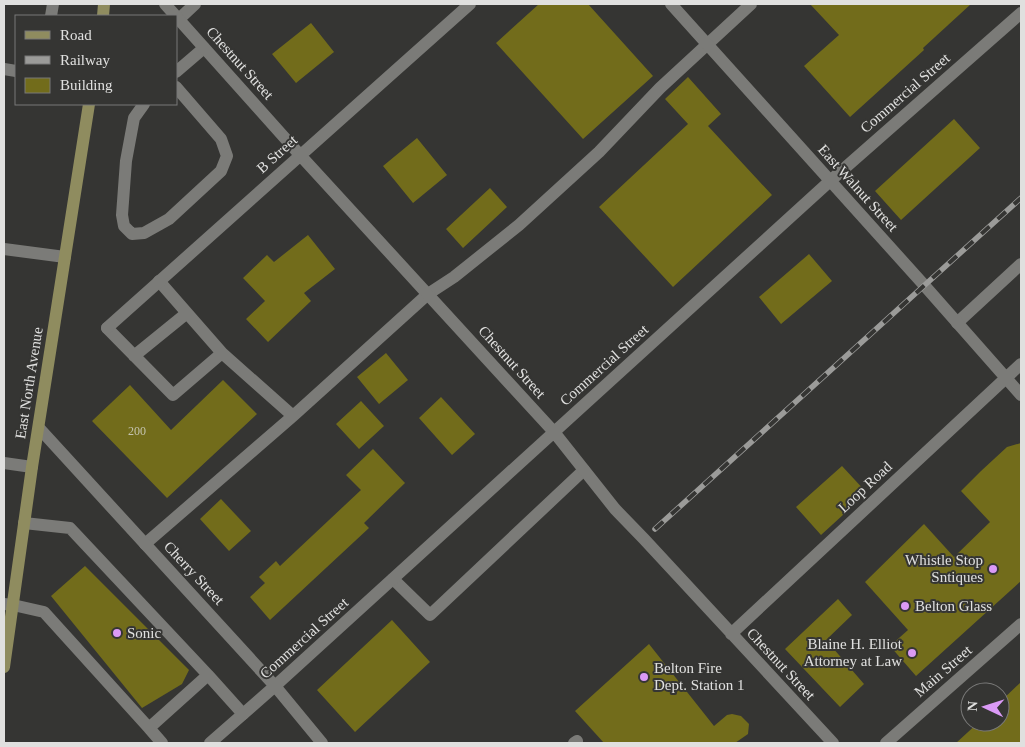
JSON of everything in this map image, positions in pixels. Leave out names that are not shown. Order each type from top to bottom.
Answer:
[{"type":"main road","name":"East North Avenue","points":[[4,667],[8,604],[24,523],[89,105]]},
{"type":"street","name":"Chestnut Street","points":[[165,4],[175,15]]},
{"type":"street","points":[[179,19],[195,4]]},
{"type":"street","name":"B Street","points":[[134,356],[107,328],[470,4]]},
{"type":"street","name":"East Walnut Street","points":[[671,4],[1021,395]]},
{"type":"street","points":[[145,544],[293,416],[428,294],[454,277],[519,225],[599,152],[660,88],[751,4]]},
{"type":"street","name":"Commercial Street","points":[[210,743],[830,181],[1021,12]]},
{"type":"street","name":"Chestnut Street","points":[[179,19],[300,155],[554,432],[615,509],[833,743]]},
{"type":"street","points":[[178,70],[204,48]]},
{"type":"street","points":[[143,105],[134,118],[126,161],[122,215],[124,226],[132,234],[144,233],[169,219],[221,171],[227,156],[221,139],[178,90]]},
{"type":"street","points":[[4,249],[65,256]]},
{"type":"street","points":[[957,323],[1021,264]]},
{"type":"street","points":[[159,282],[222,353],[293,416]]},
{"type":"street","points":[[187,313],[134,356],[173,395],[222,353]]},
{"type":"street","name":"Loop Road","points":[[732,634],[1021,364]]},
{"type":"street","name":"Cherry Street","points":[[39,428],[275,686],[322,743]]},
{"type":"street","points":[[4,463],[32,467]]},
{"type":"street","points":[[393,579],[430,615],[584,470]]},
{"type":"street","points":[[24,523],[70,528],[243,714]]},
{"type":"street","points":[[8,604],[44,612],[162,743]]},
{"type":"street","name":"Main Street","points":[[886,743],[1021,624]]},
{"type":"street","points":[[149,728],[208,675]]},
{"type":"building","points":[[539,4],[588,4],[653,76],[583,139],[496,43]]},
{"type":"building","points":[[810,4],[971,4],[923,48],[924,50],[850,117],[804,66],[839,35]]},
{"type":"building","points":[[311,23],[334,52],[296,83],[272,54]]},
{"type":"building","points":[[688,77],[721,114],[708,126],[772,195],[673,287],[599,207],[688,124],[665,99]]},
{"type":"building","points":[[954,119],[980,148],[901,220],[875,191]]},
{"type":"building","points":[[417,138],[447,175],[413,203],[383,166]]},
{"type":"building","points":[[490,188],[507,207],[463,248],[446,229]]},
{"type":"building","points":[[308,235],[335,269],[304,293],[311,301],[268,342],[246,319],[265,301],[243,278],[267,255],[274,262]]},
{"type":"building","points":[[809,254],[832,281],[781,324],[759,297]]},
{"type":"building","points":[[386,353],[408,380],[379,404],[357,377]]},
{"type":"building","points":[[223,380],[257,414],[167,498],[92,421],[130,385],[171,430]]},
{"type":"building","points":[[441,397],[475,434],[452,455],[419,418]]},
{"type":"building","points":[[361,401],[384,426],[359,449],[336,424]]},
{"type":"building","points":[[1021,443],[1021,581],[916,676],[890,646],[908,630],[865,582],[924,524],[954,557],[990,522],[961,491],[1007,447]]},
{"type":"building","points":[[373,449],[405,483],[364,523],[369,528],[270,620],[250,597],[265,583],[259,577],[276,561],[280,566],[361,490],[346,475]]},
{"type":"building","points":[[842,466],[867,493],[821,535],[796,507]]},
{"type":"building","points":[[221,499],[251,531],[229,551],[200,519]]},
{"type":"building","name":"Sonic","points":[[85,566],[189,670],[182,684],[142,708],[51,596]]},
{"type":"building","points":[[838,599],[852,615],[826,640],[864,684],[840,707],[785,649]]},
{"type":"building","points":[[392,620],[430,662],[355,732],[317,690]]},
{"type":"building","name":"Belton Fire Dept. Station 1","points":[[649,644],[714,726],[727,715],[741,716],[749,724],[748,734],[735,743],[604,743],[575,711]]},
{"type":"building","points":[[1021,682],[1021,743],[956,743],[968,732],[1010,732],[1010,692]]},
{"type":"railway","points":[[655,529],[1021,198]]},
{"type":"place","name":"Whistle Stop Sntiques","points":[[993,569]]},
{"type":"place","name":"Belton Glass","points":[[905,606]]},
{"type":"place","name":"Sonic","points":[[117,633]]},
{"type":"place","name":"Blaine H. Elliot Attorney at Law","points":[[912,653]]},
{"type":"place","name":"Belton Fire Dept. Station 1","points":[[644,677]]}]
